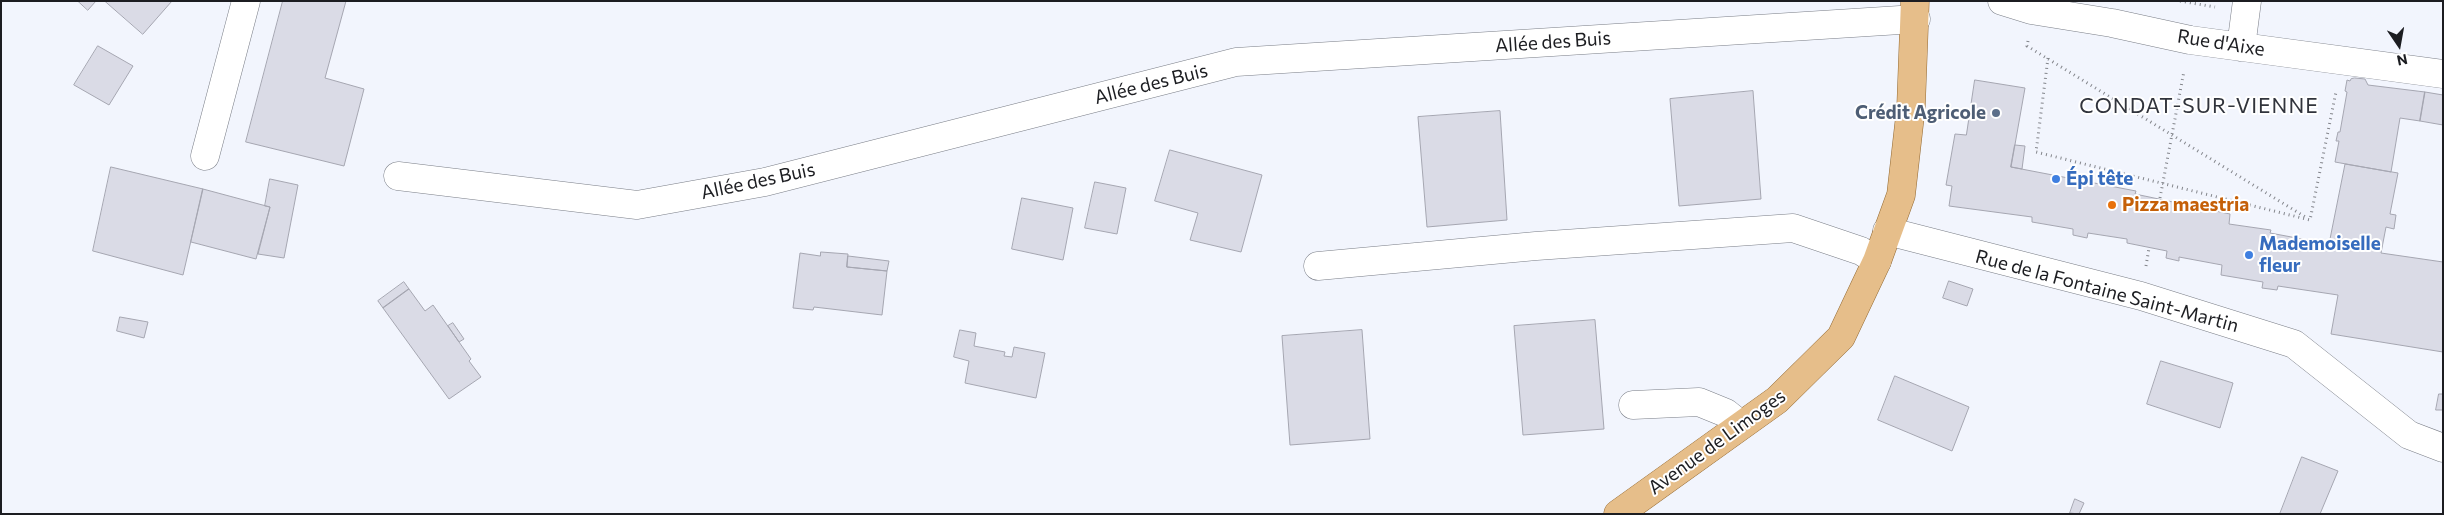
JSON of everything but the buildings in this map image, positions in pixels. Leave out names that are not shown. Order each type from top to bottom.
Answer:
[{"type":"main road","name":"Avenue de Limoges","points":[[1618,514],[1778,400],[1841,338],[1877,261],[1901,196],[1911,106],[1916,10]]},
{"type":"street","points":[[204,156],[246,1]]},
{"type":"street","name":"Rue d'Aixe","points":[[2002,1],[2031,10],[2112,23],[2190,40],[2443,74]]},
{"type":"street","points":[[2241,47],[2247,1]]},
{"type":"street","name":"Allée des Buis","points":[[398,176],[637,205],[765,182],[1236,62],[1916,10]]},
{"type":"street","points":[[1318,266],[1536,246],[1794,228],[1861,251],[1877,261]]},
{"type":"street","name":"Rue de la Fontaine Saint-Martin","points":[[1888,231],[2142,296],[2294,344],[2409,435],[2443,448]]},
{"type":"street","points":[[1633,405],[1699,402],[1726,413],[1741,425]]},
{"type":"path","points":[[2160,198],[2197,4]]},
{"type":"path","points":[[2031,10],[2027,46],[2310,220]]},
{"type":"path","points":[[2048,58],[2036,152],[2310,220]]},
{"type":"path","points":[[2310,220],[2342,60]]},
{"type":"place","name":"Crédit Agricole","points":[[1996,113]]},
{"type":"place","name":"Épi tête","points":[[2056,179]]},
{"type":"place","name":"Pizza maestria","points":[[2112,205]]},
{"type":"place","name":"Mademoiselle fleur","points":[[2249,255]]},
{"type":"district","name":"CONDAT-SUR-VIENNE","points":[[2199,106]]}]
